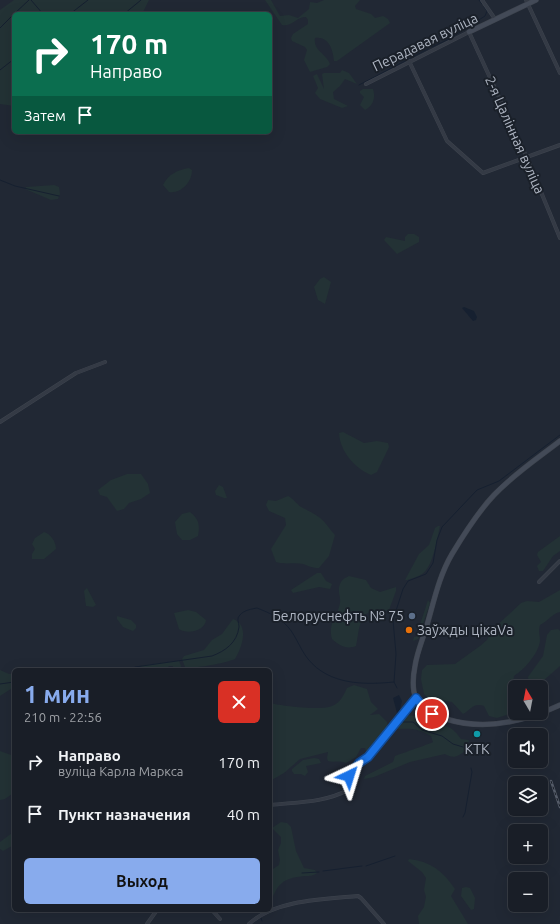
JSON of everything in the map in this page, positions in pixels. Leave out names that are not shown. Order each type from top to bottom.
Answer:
[{"type":"main road","name":"Перадавая вуліца","points":[[469,32],[527,2],[536,0]]},
{"type":"main road","points":[[560,441],[508,482],[494,496],[474,520],[452,554],[440,579],[416,659],[413,684],[416,698],[424,708],[432,714],[459,723],[494,725],[529,717],[560,705]]},
{"type":"street","points":[[482,0],[495,19]]},
{"type":"street","points":[[527,2],[560,73]]},
{"type":"street","name":"Перадавая вуліца","points":[[366,84],[469,32]]},
{"type":"street","name":"2-я Цалінная вуліца","points":[[469,32],[527,158],[560,238]]},
{"type":"street","points":[[409,61],[447,141],[483,173],[560,145]]},
{"type":"street","points":[[0,422],[76,373],[105,362]]},
{"type":"street","points":[[539,582],[560,561]]},
{"type":"street","points":[[272,805],[323,799],[336,796],[348,790],[349,776],[353,770],[368,757],[416,698]]},
{"type":"street","points":[[272,910],[325,899],[358,896],[362,898],[384,924]]},
{"type":"street","points":[[147,924],[155,912]]},
{"type":"street","points":[[214,912],[220,919]]},
{"type":"street","points":[[249,924],[266,912]]},
{"type":"shaded area","points":[[14,0],[149,0],[143,12],[12,12],[12,106],[0,104],[0,10]]},
{"type":"shaded area","points":[[265,0],[271,0],[280,16],[289,15],[298,18],[309,9],[310,2],[317,3],[324,0],[360,0],[355,6],[356,9],[371,14],[375,18],[383,16],[388,19],[390,23],[337,61],[334,61],[333,52],[327,41],[320,38],[315,38],[316,46],[330,64],[327,67],[310,72],[304,60],[307,50],[305,47],[292,41],[291,38],[293,34],[308,24],[308,20],[306,17],[303,17],[289,25],[282,25]]},
{"type":"shaded area","points":[[342,70],[349,73],[357,84],[345,79],[333,92],[334,99],[348,106],[342,108],[320,99],[315,93],[318,88],[313,76],[317,74],[324,89],[322,74],[340,73]]},
{"type":"shaded area","points":[[363,89],[373,89],[374,92],[372,104],[365,110],[360,105],[364,97],[360,91]]},
{"type":"shaded area","points":[[189,168],[192,170],[192,174],[188,183],[178,191],[169,192],[163,185],[165,181],[177,171]]},
{"type":"shaded area","points":[[54,185],[59,187],[60,194],[58,199],[51,200],[25,189],[26,187]]},
{"type":"shaded area","points":[[408,234],[414,234],[419,237],[419,242],[397,254],[384,240],[386,237],[405,241],[405,237]]},
{"type":"shaded area","points":[[324,277],[331,282],[325,304],[318,300],[314,287],[320,279]]},
{"type":"shaded area","points":[[343,432],[364,443],[377,441],[388,443],[389,447],[377,472],[371,475],[354,464],[342,447],[339,433]]},
{"type":"shaded area","points":[[127,474],[141,474],[148,484],[150,493],[141,499],[129,503],[124,509],[117,511],[107,497],[100,495],[98,490],[111,480]]},
{"type":"shaded area","points":[[219,485],[223,487],[227,498],[216,495],[215,491]]},
{"type":"shaded area","points":[[288,496],[301,507],[322,519],[335,535],[329,556],[319,568],[300,563],[276,562],[271,549],[286,525],[285,518],[269,511],[266,505],[268,500],[276,501]]},
{"type":"shaded area","points":[[190,512],[198,522],[198,536],[190,540],[182,540],[177,534],[175,522],[182,514]]},
{"type":"shaded area","points":[[440,526],[436,545],[432,559],[426,570],[417,577],[405,580],[419,554],[429,545],[435,528]]},
{"type":"shaded area","points":[[44,532],[53,539],[56,549],[44,559],[32,559],[32,554],[35,549],[32,544],[35,538]]},
{"type":"shaded area","points":[[560,536],[560,551],[553,556],[543,571],[539,571],[537,566],[541,562],[537,555],[538,552]]},
{"type":"shaded area","points":[[317,573],[321,573],[326,581],[332,584],[330,589],[319,587],[293,593],[291,590]]},
{"type":"shaded area","points":[[349,576],[366,580],[371,588],[380,592],[396,587],[389,610],[373,611],[364,616],[360,625],[356,646],[352,647],[340,645],[332,639],[331,633],[332,624],[340,603],[340,584]]},
{"type":"shaded area","points":[[87,588],[96,605],[93,607],[86,606],[84,591]]},
{"type":"shaded area","points":[[560,590],[560,612],[540,625],[540,641],[537,651],[527,665],[514,676],[513,680],[508,680],[508,714],[497,718],[489,716],[484,706],[480,705],[472,707],[463,714],[452,702],[428,698],[424,694],[421,679],[422,670],[427,665],[455,664],[487,640],[491,631],[521,603],[527,601],[539,602]]},
{"type":"shaded area","points":[[428,600],[430,603],[418,639],[413,641],[414,637],[416,637]]},
{"type":"shaded area","points":[[188,610],[196,612],[206,620],[202,627],[191,632],[182,631],[179,629],[174,613]]},
{"type":"shaded area","points":[[117,616],[131,620],[136,625],[136,628],[133,631],[123,627],[117,619]]},
{"type":"shaded area","points":[[233,619],[238,622],[243,631],[242,643],[235,659],[210,665],[185,667],[182,659],[184,656],[204,650],[212,640],[222,634]]},
{"type":"shaded area","points":[[558,629],[560,631],[560,666],[544,680],[529,680],[528,677],[543,656],[547,635],[551,630]]},
{"type":"shaded area","points":[[179,661],[181,666],[180,668],[172,668],[173,666],[169,666],[167,668],[135,668],[145,665]]},
{"type":"shaded area","points":[[0,670],[12,674],[12,688],[0,696]]},
{"type":"shaded area","points":[[354,685],[367,689],[371,702],[378,709],[370,715],[379,714],[387,722],[388,727],[370,751],[366,751],[365,748],[361,748],[356,757],[346,763],[328,761],[328,752],[300,759],[284,773],[272,780],[272,703],[301,708],[332,706],[338,703],[347,688]]},
{"type":"shaded area","points":[[407,715],[416,716],[424,726],[432,730],[440,726],[449,727],[455,731],[461,739],[469,740],[466,750],[456,756],[445,754],[410,762],[374,777],[364,779],[365,776],[393,762],[395,756],[433,742],[431,736],[419,730],[398,729],[399,722]]},
{"type":"shaded area","points":[[0,751],[12,755],[12,794],[5,799],[0,800]]},
{"type":"shaded area","points":[[314,758],[319,759],[321,763],[306,766],[308,772],[305,776],[301,774],[294,774],[292,769],[303,760]]},
{"type":"shaded area","points":[[281,822],[287,823],[291,827],[296,851],[304,868],[315,870],[317,873],[311,876],[291,878],[282,883],[275,892],[272,900],[272,870],[279,865],[280,860],[278,850],[281,843],[281,837],[272,828]]},
{"type":"shaded area","points":[[12,833],[12,846],[3,851],[0,849],[0,842]]},
{"type":"shaded area","points":[[409,859],[417,860],[430,865],[446,877],[455,889],[451,896],[468,924],[419,924],[418,916],[424,907],[426,897],[424,890],[426,878],[422,872],[408,861]]},
{"type":"shaded area","points":[[462,888],[470,888],[475,898],[474,909],[471,910],[461,896]]},
{"type":"water","points":[[464,307],[474,311],[477,317],[476,320],[473,321],[462,308]]},
{"type":"water","points":[[399,695],[402,701],[399,714],[397,713],[393,698]]},
{"type":"waterway","points":[[16,12],[29,0]]},
{"type":"waterway","points":[[31,0],[41,12]]},
{"type":"waterway","points":[[73,12],[88,0]]},
{"type":"waterway","points":[[126,12],[141,0]]},
{"type":"waterway","points":[[479,0],[482,4]]},
{"type":"waterway","points":[[432,47],[449,39],[485,16],[487,11],[484,7]]},
{"type":"waterway","points":[[0,28],[12,16]]},
{"type":"waterway","points":[[359,85],[428,49]]},
{"type":"waterway","points":[[0,70],[12,61]]},
{"type":"waterway","points":[[0,180],[15,186],[59,196]]},
{"type":"waterway","points":[[397,688],[394,682],[396,654],[393,620],[403,589],[408,581],[426,574],[433,563],[437,540],[442,527],[477,490],[499,481],[560,435]]},
{"type":"waterway","points":[[133,668],[217,654],[230,646],[236,638],[239,627],[238,618],[240,615],[250,609],[257,608],[275,616],[284,623],[291,631],[308,659],[316,668],[326,674],[359,683],[394,682]]},
{"type":"waterway","points":[[0,684],[12,682]]},
{"type":"waterway","points":[[403,722],[413,722],[422,730],[442,736],[453,744],[463,747]]},
{"type":"waterway","points":[[463,817],[472,772],[471,768]]},
{"type":"waterway","points":[[366,866],[395,856]]},
{"type":"waterway","points":[[323,871],[362,866]]},
{"type":"waterway","points":[[302,873],[319,872]]},
{"type":"railway","points":[[551,781],[560,807]]},
{"type":"place","name":"Белоруснефть № 75","points":[[412,616]]},
{"type":"place","name":"Заўжды цікаVа","points":[[409,630]]},
{"type":"place","name":"КТК","points":[[477,734]]},
{"type":"route","points":[[349,776],[359,763],[368,757],[395,726],[416,698],[420,704],[432,714]]}]
